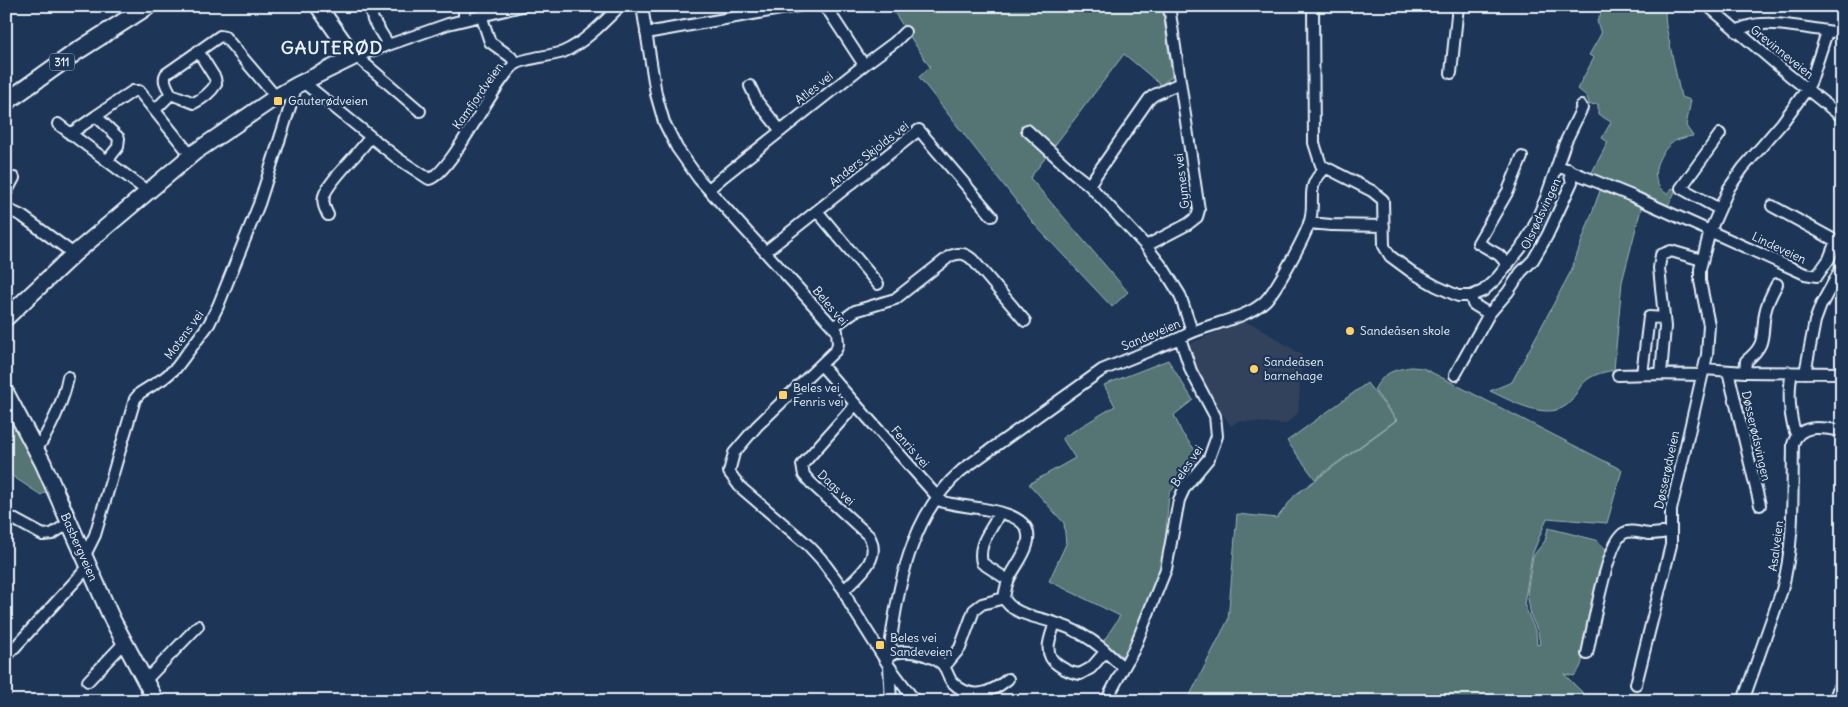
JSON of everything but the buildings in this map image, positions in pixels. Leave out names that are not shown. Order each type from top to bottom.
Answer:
[{"type":"main road","name":"311","points":[[6,102],[76,52],[148,6]]},
{"type":"main road","name":"311","points":[[120,25],[161,6]]},
{"type":"main road","points":[[6,318],[74,254],[147,191],[215,138],[276,98],[355,56],[320,8]]},
{"type":"main road","name":"Basbergveien","points":[[6,393],[36,450],[124,643],[156,701]]},
{"type":"street","points":[[370,6],[373,20],[384,34],[388,44]]},
{"type":"street","points":[[464,6],[464,20]]},
{"type":"street","points":[[420,111],[355,56],[464,20],[522,6]]},
{"type":"street","name":"Kamfjordveien","points":[[300,84],[416,171],[429,179],[434,178],[458,148],[492,94],[516,64],[566,50],[606,20],[620,6]]},
{"type":"street","name":"Beles vei","points":[[642,6],[656,94],[664,122],[688,166],[837,331],[838,344],[836,350],[764,419],[742,443],[734,453],[729,472],[740,487],[809,546],[844,590],[850,604],[915,701]]},
{"type":"street","points":[[646,33],[798,6]]},
{"type":"street","points":[[823,6],[830,13],[864,65]]},
{"type":"street","name":"Gymes vei","points":[[1146,246],[1188,224],[1198,217],[1199,210],[1169,6]]},
{"type":"street","points":[[1313,6],[1314,143],[1319,163],[1381,196],[1384,204],[1384,246],[1390,256],[1443,290],[1458,296],[1471,296],[1473,304],[1489,314]]},
{"type":"street","points":[[1451,73],[1458,6]]},
{"type":"street","name":"Grevinneveien","points":[[1708,6],[1737,32],[1842,117]]},
{"type":"street","points":[[481,16],[490,42],[511,57],[516,64]]},
{"type":"street","points":[[1737,32],[1745,26],[1770,23],[1842,33]]},
{"type":"street","name":"Atles vei","points":[[709,190],[895,42],[905,32]]},
{"type":"street","name":"Døsserødveien","points":[[1636,684],[1670,545],[1670,510],[1703,372],[1709,334],[1700,281],[1702,260],[1710,230],[1729,188],[1743,168],[1782,123],[1812,81],[1827,32]]},
{"type":"street","points":[[198,51],[215,78],[216,84],[214,88],[194,102],[171,94],[165,84],[165,76],[198,51],[218,37],[226,38],[276,98]]},
{"type":"street","points":[[1089,185],[1149,99],[1180,83]]},
{"type":"street","name":"Motens vei","points":[[6,657],[86,561],[86,552],[95,535],[135,399],[140,393],[164,378],[182,361],[209,324],[259,204],[300,84]]},
{"type":"street","points":[[750,86],[757,101],[781,131]]},
{"type":"street","points":[[70,134],[135,90],[139,91],[185,148]]},
{"type":"street","points":[[155,110],[171,94]]},
{"type":"street","name":"Olsrødsvingen","points":[[1471,296],[1484,291],[1508,265],[1533,228],[1546,198],[1565,143],[1582,108],[1581,106]]},
{"type":"street","points":[[96,116],[119,138],[118,147],[107,162]]},
{"type":"street","points":[[58,124],[147,191]]},
{"type":"street","name":"Anders Skjolds vei","points":[[765,252],[919,130],[992,216]]},
{"type":"street","points":[[1027,130],[1089,185],[1146,246],[1164,268],[1180,295],[1192,331]]},
{"type":"street","points":[[1719,209],[1681,188],[1720,134]]},
{"type":"street","points":[[328,215],[324,204],[324,195],[364,147],[370,136]]},
{"type":"street","points":[[1508,265],[1499,255],[1478,243],[1508,191],[1522,157]]},
{"type":"street","name":"Olsrødsvingen","points":[[1558,166],[1710,230]]},
{"type":"street","name":"Sandeveien","points":[[891,701],[888,661],[897,598],[907,560],[915,539],[937,497],[950,480],[1102,370],[1180,338],[1192,331],[1248,312],[1266,300],[1283,274],[1309,223],[1312,211],[1312,189],[1318,176],[1326,168]]},
{"type":"street","name":"Olsrødsvingen","points":[[1455,375],[1489,314],[1508,292],[1521,272],[1533,260],[1547,236],[1572,182],[1568,170]]},
{"type":"street","points":[[6,193],[14,178]]},
{"type":"street","name":"Lindeveien","points":[[1710,230],[1805,274],[1816,276],[1829,259],[1836,241],[1772,206]]},
{"type":"street","points":[[7,209],[22,216],[74,254]]},
{"type":"street","points":[[817,211],[878,284]]},
{"type":"street","points":[[1309,223],[1384,226]]},
{"type":"street","points":[[1661,374],[1664,318],[1659,268],[1662,255],[1671,251],[1702,260]]},
{"type":"street","points":[[833,327],[864,307],[882,304],[895,299],[950,256],[958,253],[968,255],[973,260],[1025,321]]},
{"type":"street","points":[[1805,373],[1815,321],[1821,305],[1842,267]]},
{"type":"street","name":"Døsserødsvingen","points":[[1745,372],[1746,362],[1758,352],[1762,340],[1768,301],[1777,284]]},
{"type":"street","points":[[1642,374],[1648,317],[1664,318]]},
{"type":"street","name":"Beles vei","points":[[1106,701],[1122,666],[1134,649],[1166,569],[1179,500],[1185,487],[1209,458],[1217,436],[1215,416],[1191,371],[1180,338]]},
{"type":"street","name":"Fenris vei","points":[[821,365],[941,501],[951,505],[983,508],[1019,519],[1026,531],[1027,546],[1008,580],[1004,598]]},
{"type":"street","name":"Døsserødsvingen","points":[[1618,375],[1703,372],[1842,373]]},
{"type":"street","name":"Døsserødsvingen","points":[[1728,372],[1760,505]]},
{"type":"street","points":[[1792,373],[1790,392],[1792,425],[1797,436],[1806,428],[1842,431]]},
{"type":"street","points":[[36,450],[48,431],[62,398],[68,377]]},
{"type":"street","name":"Dags vei","points":[[844,590],[873,557],[875,549],[873,542],[870,536],[811,483],[804,475],[802,465],[855,405]]},
{"type":"street","name":"Asalveien","points":[[1743,701],[1787,572],[1792,524],[1793,444],[1797,436]]},
{"type":"street","points":[[998,513],[996,521],[985,537],[980,554],[982,563],[1008,580]]},
{"type":"street","points":[[6,515],[43,535],[52,534],[69,523]]},
{"type":"street","points":[[1587,654],[1601,586],[1614,544],[1622,534],[1629,531],[1662,534],[1670,530]]},
{"type":"street","points":[[944,666],[960,648],[974,610],[982,604],[1004,598],[1006,603],[1015,610],[1055,623],[1082,635],[1122,666]]},
{"type":"street","points":[[1055,623],[1048,654],[1055,663],[1066,671],[1080,674],[1087,671],[1105,652]]},
{"type":"street","points":[[145,681],[198,626]]},
{"type":"street","points":[[88,681],[124,643]]},
{"type":"street","points":[[888,661],[894,652],[915,652],[924,655],[944,666],[951,681],[959,687],[984,694],[1008,679]]},
{"type":"street","points":[[1834,701],[1842,679]]},
{"type":"shaded area","points":[[1245,322],[1258,327],[1302,355],[1298,413],[1286,424],[1238,421],[1231,426],[1210,396],[1192,362],[1188,345],[1234,324]]},
{"type":"green space","points":[[929,6],[1162,6],[1172,76],[1161,85],[1124,54],[1030,178],[1128,292],[1112,307],[1035,225],[919,77],[930,67],[892,9],[929,9]]},
{"type":"green space","points":[[1605,6],[1669,6],[1665,14],[1666,26],[1681,97],[1691,100],[1686,126],[1693,136],[1679,139],[1672,143],[1663,152],[1657,164],[1656,176],[1660,187],[1667,194],[1672,188],[1676,190],[1667,208],[1591,174],[1608,142],[1602,138],[1611,122],[1598,114],[1598,104],[1589,105],[1586,96],[1577,89],[1594,58],[1589,55],[1601,34],[1597,21]]},
{"type":"green space","points":[[1601,188],[1642,205],[1622,282],[1614,370],[1591,377],[1580,387],[1572,400],[1564,407],[1554,411],[1543,411],[1520,405],[1490,391],[1512,382],[1571,271]]},
{"type":"green space","points":[[1168,360],[1193,400],[1174,415],[1182,433],[1199,455],[1169,494],[1163,566],[1126,659],[1103,642],[1120,616],[1049,581],[1066,544],[1064,523],[1029,484],[1075,458],[1062,438],[1115,406],[1104,385]]},
{"type":"green space","points":[[1411,367],[1423,368],[1622,470],[1607,523],[1547,518],[1532,555],[1524,604],[1536,633],[1537,645],[1540,644],[1538,632],[1531,616],[1527,593],[1533,556],[1545,541],[1548,528],[1596,540],[1606,549],[1592,630],[1583,642],[1582,663],[1574,676],[1564,674],[1584,694],[1579,701],[1187,701],[1228,620],[1237,514],[1277,518],[1295,495],[1397,420],[1374,390],[1389,373]]},
{"type":"green space","points":[[1367,383],[1396,420],[1315,479],[1287,441]]},
{"type":"green space","points":[[16,424],[48,490],[41,495],[6,472],[6,427]]},
{"type":"place","name":"Gauterødveien","points":[[278,101]]},
{"type":"place","name":"Sandeåsen skole","points":[[1350,331]]},
{"type":"place","name":"Sandeåsen barnehage","points":[[1254,369]]},
{"type":"place","name":"Beles vei Fenris vei","points":[[783,395]]},
{"type":"place","name":"Beles vei Sandeveien","points":[[880,645]]},
{"type":"district","name":"GAUTERØD","points":[[332,48]]}]
